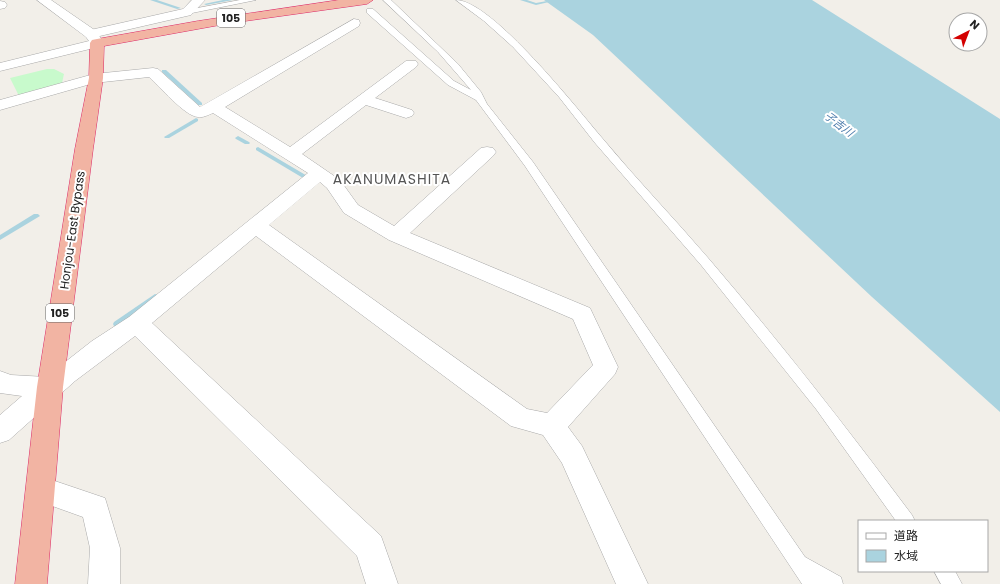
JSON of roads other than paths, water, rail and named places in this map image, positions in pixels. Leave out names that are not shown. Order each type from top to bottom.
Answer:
[{"type":"highway","name":"105","points":[[94,39],[248,15],[368,5]]},
{"type":"highway","name":"Honjou-East Bypass","points":[[31,584],[50,386],[84,149],[96,78],[94,39]]},
{"type":"street","points":[[43,0],[94,39]]},
{"type":"street","points":[[0,67],[187,12],[199,0]]},
{"type":"street","points":[[0,105],[96,78],[130,73],[153,72],[190,107],[199,112],[214,107],[354,23]]},
{"type":"street","points":[[291,154],[411,64]]},
{"type":"street","points":[[364,100],[406,113]]},
{"type":"street","points":[[214,107],[320,173],[334,184],[351,209],[396,235],[582,314],[606,367],[552,426]]},
{"type":"street","points":[[396,235],[487,152]]},
{"type":"street","points":[[0,432],[50,386],[103,344],[136,323],[320,173]]},
{"type":"street","points":[[255,225],[520,418],[552,426],[572,455],[632,584]]},
{"type":"street","points":[[136,323],[370,547],[382,584]]},
{"type":"street","points":[[0,381],[7,385],[50,386]]},
{"type":"street","points":[[40,489],[95,508],[105,548],[104,584]]},
{"type":"lane","points":[[187,12],[252,0]]},
{"type":"lane","points":[[388,0],[418,28],[466,79],[483,105],[529,164],[813,584]]},
{"type":"lane","points":[[460,0],[487,19],[516,45],[562,95],[599,141],[705,262],[816,399],[905,520]]},
{"type":"lane","points":[[368,5],[451,83],[481,100]]},
{"type":"lane","points":[[798,562],[834,584]]},
{"type":"lane","points":[[944,572],[953,584]]},
{"type":"water","name":"子吉川","points":[[544,0],[812,0],[1000,119],[1000,412],[872,297],[593,35]]},
{"type":"waterway","points":[[152,0],[179,8]]},
{"type":"waterway","points":[[206,4],[231,0]]},
{"type":"waterway","points":[[522,0],[536,4],[547,2]]},
{"type":"waterway","points":[[164,71],[200,104]]},
{"type":"waterway","points":[[167,137],[196,120]]},
{"type":"waterway","points":[[238,138],[247,143]]},
{"type":"waterway","points":[[258,149],[307,178],[302,182]]},
{"type":"waterway","points":[[0,238],[36,216]]},
{"type":"waterway","points":[[117,324],[155,297]]},
{"type":"district","name":"AKANUMASHITA","points":[[392,179]]}]
